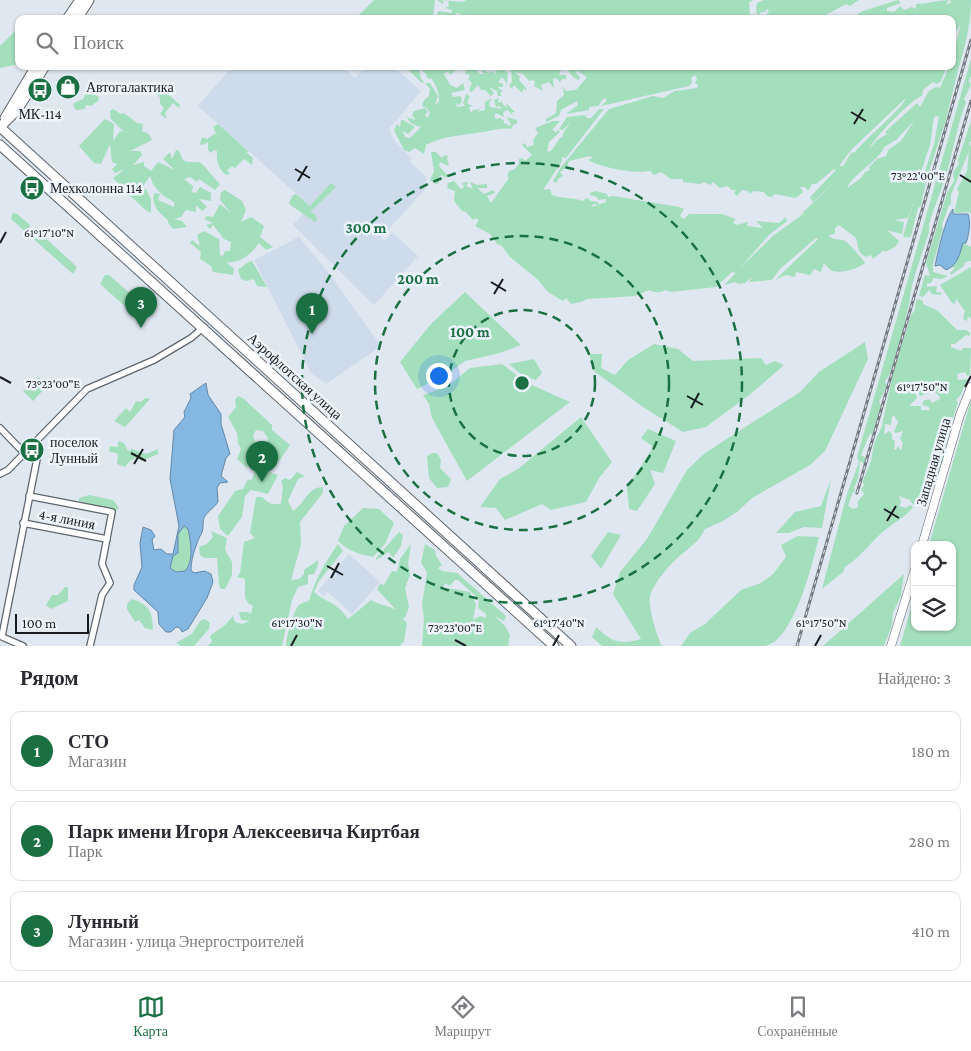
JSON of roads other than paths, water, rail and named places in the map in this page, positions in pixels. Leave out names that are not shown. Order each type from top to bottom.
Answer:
[{"type":"main road","points":[[70,15],[80,0]]},
{"type":"main road","points":[[80,15],[89,0]]},
{"type":"main road","points":[[0,127],[34,70]]},
{"type":"main road","points":[[0,127],[17,110],[42,70]]},
{"type":"main road","name":"Аэрофлотская улица","points":[[0,127],[571,646]]},
{"type":"main road","name":"Аэрофлотская улица","points":[[0,145],[204,327],[554,646]]},
{"type":"street","points":[[0,474],[8,470],[87,390],[96,384],[154,360],[191,338],[204,327]]},
{"type":"street","name":"Западная улица","points":[[923,541],[960,415],[971,387]]},
{"type":"street","points":[[0,428],[24,453]]},
{"type":"street","points":[[23,646],[1,636],[12,590],[23,523],[37,459],[34,444]]},
{"type":"street","points":[[29,496],[112,512],[102,564],[110,583],[102,595],[90,646]]},
{"type":"street","name":"4-я линия","points":[[23,523],[107,539]]},
{"type":"street","points":[[891,646],[911,582]]},
{"type":"water","points":[[953,209],[953,214],[968,214],[969,228],[966,243],[963,243],[958,259],[953,266],[946,270],[940,265],[935,266],[945,228]]},
{"type":"water","points":[[206,383],[208,395],[221,414],[221,424],[230,454],[226,458],[221,476],[228,482],[220,483],[217,488],[218,502],[204,518],[203,530],[192,560],[191,570],[194,573],[205,571],[211,574],[213,582],[207,598],[188,629],[182,632],[180,628],[176,627],[171,632],[166,632],[159,624],[158,612],[134,590],[134,585],[142,567],[140,543],[143,527],[151,530],[155,536],[152,540],[154,550],[161,549],[167,554],[173,554],[179,526],[170,479],[174,430],[185,417],[184,412],[191,398],[190,394]],"holes":[[[184,526],[188,529],[191,545],[190,562],[185,571],[176,572],[170,568],[173,556],[178,553],[178,534]]]},
{"type":"railway","points":[[797,646],[971,40]]},
{"type":"railway","points":[[857,493],[971,101]]},
{"type":"place","name":"Автогалактика","points":[[68,87]]},
{"type":"place","name":"МК-114","points":[[40,90]]},
{"type":"place","name":"Мехколонна 114","points":[[32,188]]},
{"type":"place","name":"Лунный","points":[[141,328]]},
{"type":"place","name":"СТО","points":[[312,334]]},
{"type":"place","name":"поселок Лунный","points":[[32,450]]},
{"type":"place","name":"Парк имени Игоря Алексеевича Киртбая","points":[[262,482]]}]
